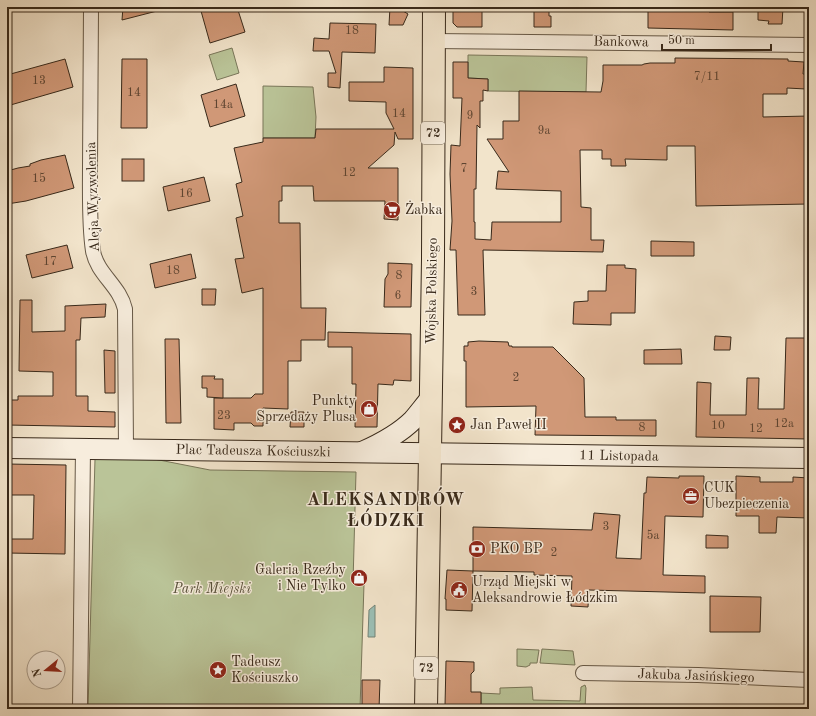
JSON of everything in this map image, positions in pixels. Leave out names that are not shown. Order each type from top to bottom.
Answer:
[{"type":"main road","name":"Wojska Polskiego","points":[[429,454],[431,398],[434,7]]},
{"type":"main road","points":[[360,453],[380,444],[406,426],[413,420],[431,398]]},
{"type":"main road","name":"Plac Tadeusza Kościuszki","points":[[7,448],[429,454]]},
{"type":"main road","name":"11 Listopada","points":[[429,454],[809,458]]},
{"type":"main road","name":"72","points":[[426,709],[429,454]]},
{"type":"street","name":"Aleja Wyzwolenia","points":[[91,7],[90,207],[93,252],[101,271],[120,294],[125,309],[126,449]]},
{"type":"street","name":"Bankowa","points":[[433,41],[809,45]]},
{"type":"street","points":[[80,709],[83,449]]},
{"type":"street","name":"Jakuba Jasińskiego","points":[[583,673],[698,675],[809,680]]},
{"type":"green space","points":[[232,48],[239,73],[217,80],[209,55]]},
{"type":"green space","points":[[468,55],[587,57],[586,92],[488,91],[488,79],[468,78]]},
{"type":"green space","points":[[263,86],[313,87],[316,117],[315,138],[263,138]]},
{"type":"green space","name":"Park Miejski","points":[[149,458],[210,470],[356,472],[353,583],[364,584],[360,709],[88,709],[95,459]]},
{"type":"green space","points":[[517,649],[539,650],[537,663],[530,663],[530,665],[526,667],[517,666]]},
{"type":"green space","points":[[542,649],[573,651],[575,665],[540,663]]},
{"type":"green space","points":[[585,685],[585,708],[481,706],[481,693],[500,694],[500,688],[532,687],[533,700],[580,701],[581,687]]},
{"type":"water","points":[[375,605],[375,637],[368,637],[369,610]]},
{"type":"building","points":[[123,7],[157,7],[157,11],[122,20]]},
{"type":"building","points":[[213,7],[237,7],[245,32],[210,43],[201,11]]},
{"type":"building","points":[[390,7],[405,7],[403,11],[408,14],[403,25],[389,25]]},
{"type":"building","points":[[453,7],[482,7],[482,27],[457,27],[453,23]]},
{"type":"building","points":[[534,7],[549,7],[551,27],[534,27]]},
{"type":"building","points":[[648,7],[709,9],[709,12],[733,12],[733,30],[648,28]]},
{"type":"building","points":[[758,7],[783,7],[782,24],[768,24],[769,21],[758,20]]},
{"type":"building","points":[[330,23],[376,24],[375,53],[342,52],[340,88],[328,87],[328,73],[336,73],[329,51],[313,51],[314,38],[329,39]]},
{"type":"building","points":[[675,58],[788,59],[788,61],[804,62],[803,74],[807,74],[806,89],[787,88],[787,94],[763,94],[763,117],[809,116],[809,204],[696,206],[695,146],[667,146],[667,160],[625,159],[626,166],[611,166],[611,159],[602,159],[602,150],[580,150],[581,207],[591,208],[591,240],[604,240],[603,252],[483,250],[485,315],[458,315],[456,250],[450,250],[452,221],[450,174],[451,145],[460,146],[462,98],[453,98],[453,62],[468,62],[468,78],[488,79],[488,91],[483,90],[483,101],[480,101],[480,128],[477,125],[474,222],[475,239],[491,240],[492,222],[561,222],[561,191],[496,189],[498,171],[509,172],[487,139],[503,139],[503,121],[519,121],[519,91],[601,92],[603,65],[675,63]]},
{"type":"building","points":[[65,59],[73,87],[7,106],[7,75]]},
{"type":"building","points":[[122,59],[147,59],[147,128],[121,128]]},
{"type":"building","points":[[384,67],[413,68],[413,139],[398,139],[395,132],[394,145],[368,168],[398,168],[398,220],[384,219],[385,201],[314,201],[313,186],[282,186],[282,201],[279,201],[279,223],[300,223],[301,308],[326,308],[325,340],[301,340],[301,361],[288,361],[288,409],[263,408],[263,426],[254,426],[251,423],[234,423],[234,430],[214,429],[214,398],[251,398],[255,394],[263,394],[263,288],[242,293],[235,259],[244,258],[236,218],[243,216],[236,184],[242,182],[234,148],[263,142],[263,138],[315,138],[316,129],[394,129],[386,113],[386,102],[349,101],[349,82],[384,82]]},
{"type":"building","points":[[236,84],[245,116],[210,127],[201,95]]},
{"type":"building","points":[[65,155],[74,188],[26,201],[7,204],[7,171],[30,166],[30,164],[41,160]]},
{"type":"building","points":[[122,159],[144,159],[144,181],[122,181]]},
{"type":"building","points":[[204,177],[210,201],[168,211],[163,187]]},
{"type":"building","points":[[651,241],[694,242],[694,256],[651,256]]},
{"type":"building","points":[[67,245],[73,268],[32,278],[26,255]]},
{"type":"building","points":[[191,254],[196,278],[155,288],[150,264]]},
{"type":"building","points":[[388,263],[412,264],[411,307],[384,307],[385,279],[388,274]]},
{"type":"building","points":[[607,265],[625,265],[625,268],[636,269],[635,313],[611,313],[611,325],[573,324],[574,302],[588,301],[588,291],[606,291]]},
{"type":"building","points":[[202,289],[216,289],[215,305],[202,305]]},
{"type":"building","points":[[20,300],[32,300],[32,332],[65,331],[65,306],[106,304],[105,317],[81,318],[80,340],[76,340],[76,396],[88,396],[88,411],[115,412],[115,427],[7,425],[7,400],[18,400],[18,396],[53,396],[53,372],[19,371]]},
{"type":"building","points":[[328,332],[411,334],[411,381],[394,380],[393,385],[378,384],[377,427],[355,427],[356,384],[352,384],[352,347],[328,347]]},
{"type":"building","points":[[715,336],[731,337],[730,350],[714,350]]},
{"type":"building","points":[[786,338],[809,338],[809,439],[696,437],[697,382],[711,383],[710,415],[746,415],[747,378],[759,378],[758,409],[784,409]]},
{"type":"building","points":[[165,339],[179,339],[181,423],[166,423]]},
{"type":"building","points":[[468,342],[508,342],[509,346],[512,347],[553,347],[584,378],[585,417],[616,417],[616,420],[656,420],[656,436],[535,435],[536,406],[466,407],[466,361],[464,361],[464,346],[468,346]]},
{"type":"building","points":[[681,349],[682,364],[644,364],[644,350]]},
{"type":"building","points":[[104,350],[115,351],[115,393],[105,393]]},
{"type":"building","points":[[202,376],[215,376],[214,379],[223,379],[223,398],[207,397],[207,388],[202,388]]},
{"type":"building","points":[[291,412],[304,412],[304,427],[290,427]]},
{"type":"building","points":[[7,464],[66,465],[65,554],[7,553],[7,539],[33,539],[34,495],[7,495]]},
{"type":"building","points":[[679,476],[704,476],[703,517],[665,516],[663,575],[705,576],[705,593],[589,590],[588,607],[571,606],[572,576],[534,575],[534,572],[473,571],[473,527],[592,530],[594,513],[620,515],[616,558],[641,559],[644,493],[646,493],[647,477],[679,478]]},
{"type":"building","points":[[736,476],[760,477],[760,482],[793,482],[793,477],[809,478],[809,518],[777,517],[776,533],[759,533],[759,516],[736,516]]},
{"type":"building","points":[[706,535],[728,536],[728,548],[706,548]]},
{"type":"building","name":"Urząd Miejski w Aleksandrowie Łódzkim","points":[[447,570],[473,571],[472,611],[446,610],[445,599]]},
{"type":"building","points":[[710,596],[761,597],[760,632],[710,632]]},
{"type":"building","points":[[446,661],[474,662],[474,671],[471,674],[471,692],[481,692],[481,706],[473,706],[473,709],[449,709],[449,706],[445,706]]},
{"type":"building","points":[[362,680],[380,680],[379,709],[362,709]]},
{"type":"place","name":"Żabka","points":[[392,210]]},
{"type":"place","name":"Punkty Sprzedaży Plusa","points":[[369,409]]},
{"type":"place","name":"Jan Paweł II","points":[[457,425]]},
{"type":"place","name":"CUK Ubezpieczenia","points":[[691,496]]},
{"type":"place","name":"PKO BP","points":[[477,549]]},
{"type":"place","name":"Galeria Rzeźby i Nie Tylko","points":[[359,578]]},
{"type":"place","name":"Urząd Miejski w Aleksandrowie Łódzkim","points":[[459,590]]},
{"type":"place","name":"Tadeusz Kościuszko","points":[[218,670]]},
{"type":"district","name":"ALEKSANDRÓW ŁÓDZKI","points":[[386,510]]}]
